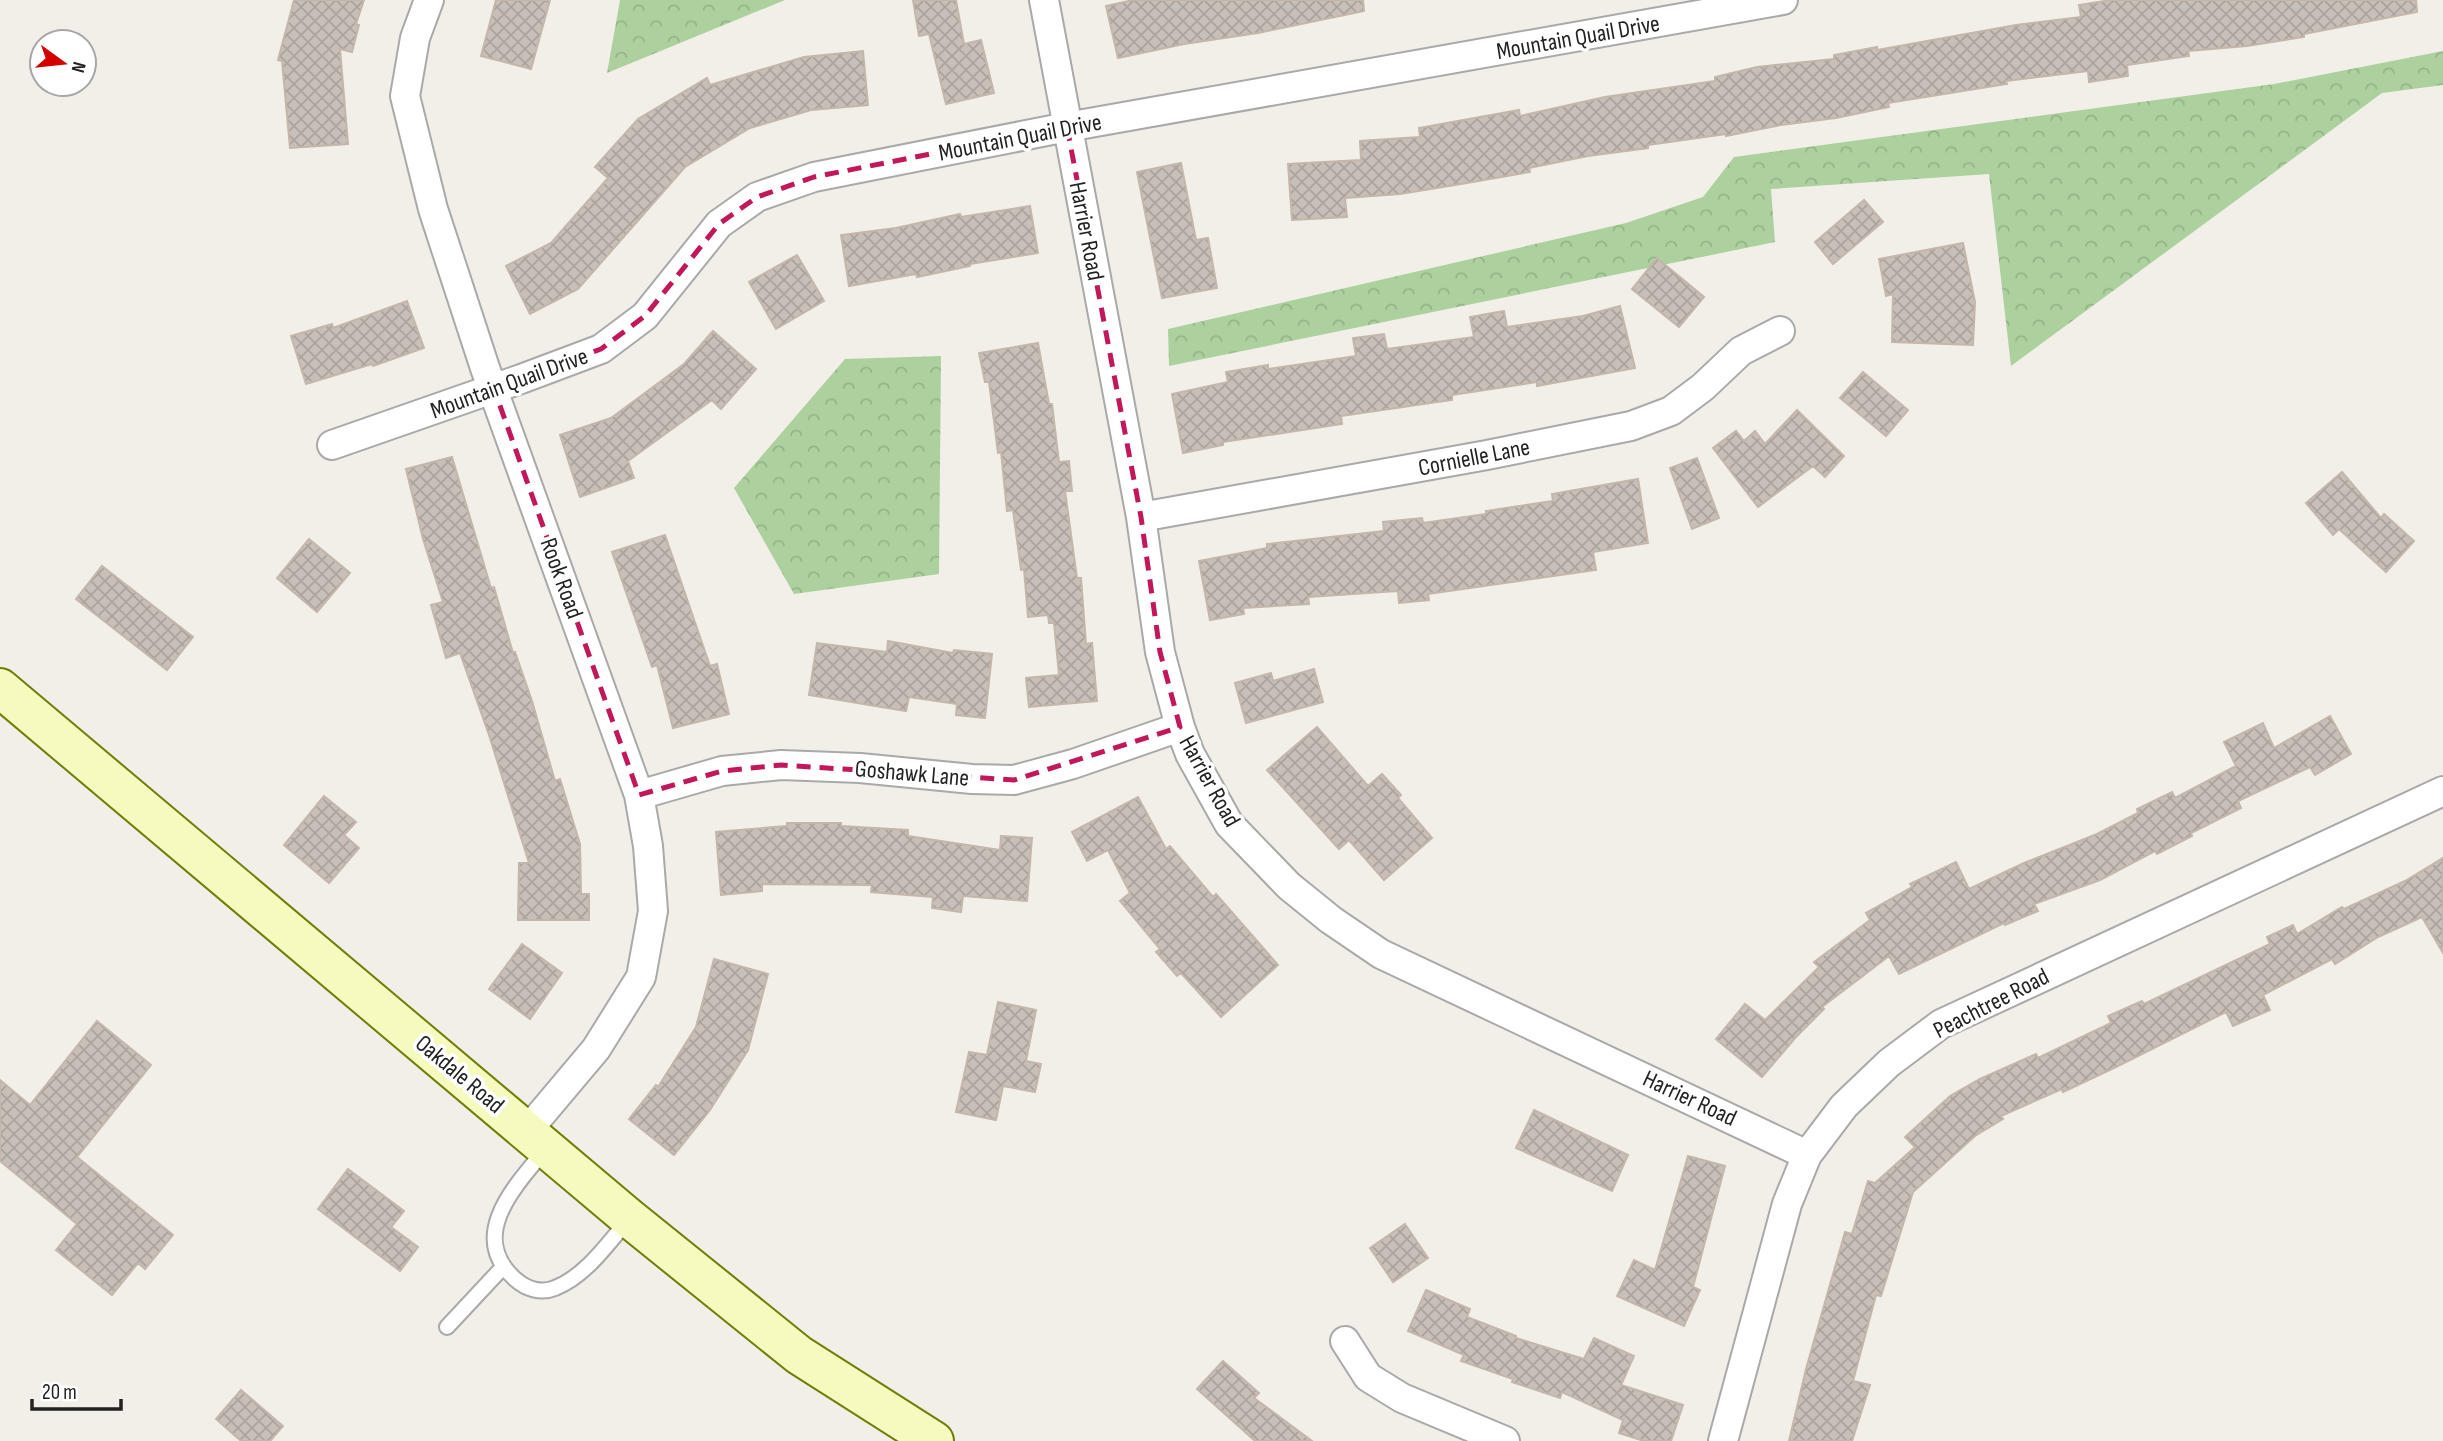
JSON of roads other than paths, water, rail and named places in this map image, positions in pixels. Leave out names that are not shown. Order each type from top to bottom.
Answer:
[{"type":"main road","name":"Oakdale Road","points":[[0,688],[629,1219],[799,1355],[934,1441]]},
{"type":"street","name":"Rook Road","points":[[429,0],[415,38],[405,96],[433,209],[485,368],[495,389],[639,795],[648,846],[653,911],[641,977],[537,1140]]},
{"type":"street","name":"Harrier Road","points":[[1044,0],[1141,517],[1160,652],[1190,754],[1229,824],[1289,886],[1331,920],[1381,954],[1807,1154]]},
{"type":"street","name":"Mountain Quail Drive","points":[[332,445],[601,349],[645,316],[719,224],[757,197],[814,177],[1708,7],[1783,0]]},
{"type":"street","name":"Cornielle Lane","points":[[1141,517],[1487,455],[1631,426],[1671,411],[1703,387],[1741,351],[1780,331]]},
{"type":"street","name":"Goshawk Lane","points":[[639,795],[722,771],[780,765],[860,768],[972,779],[1014,779],[1073,764],[1180,727]]},
{"type":"street","name":"Peachtree Road","points":[[1723,1441],[1787,1204],[1807,1154],[1844,1105],[1889,1063],[1941,1024],[2443,791]]},
{"type":"street","points":[[1345,1341],[1368,1377],[1402,1398],[1505,1441]]},
{"type":"lane","points":[[537,1140],[498,1217],[495,1246],[503,1267],[523,1286],[542,1292],[579,1274],[629,1219]]},
{"type":"lane","points":[[447,1326],[503,1267]]}]
